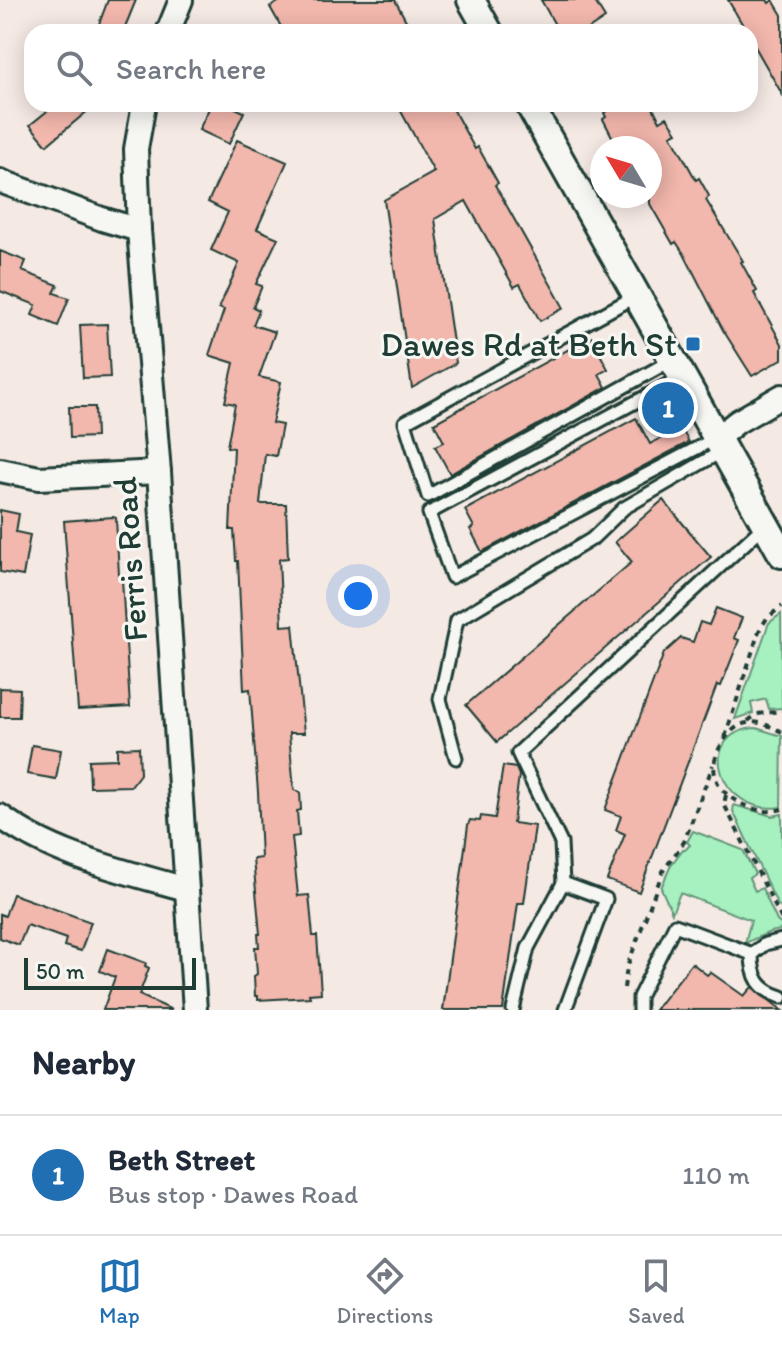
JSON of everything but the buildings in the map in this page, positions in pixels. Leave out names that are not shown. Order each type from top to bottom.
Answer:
[{"type":"street","points":[[171,24],[181,0]]},
{"type":"street","points":[[471,0],[484,24]]},
{"type":"street","name":"Ferris Road","points":[[143,112],[136,149],[139,230],[159,472],[195,1010]]},
{"type":"street","points":[[533,112],[782,554]]},
{"type":"street","points":[[0,181],[139,230]]},
{"type":"street","points":[[720,444],[737,422],[782,396]]},
{"type":"street","points":[[0,470],[39,478],[159,472]]},
{"type":"street","points":[[0,816],[28,836],[57,848],[186,889]]},
{"type":"lane","points":[[636,296],[405,422],[428,496],[677,368]]},
{"type":"lane","points":[[677,368],[429,513],[452,577],[720,444]]},
{"type":"lane","points":[[456,758],[440,699],[457,620],[592,539],[624,508],[720,444]]},
{"type":"lane","points":[[513,1010],[528,948],[563,883],[561,843],[518,753],[765,525]]},
{"type":"lane","points":[[563,883],[606,899],[565,1010]]},
{"type":"lane","points":[[639,1010],[642,989],[675,925],[752,954]]},
{"type":"lane","points":[[752,954],[765,944],[782,940]]},
{"type":"lane","points":[[752,954],[752,970],[758,984],[782,997]]},
{"type":"path","points":[[622,999],[627,967],[663,871],[684,842],[724,739],[759,631],[767,618],[782,606]]},
{"type":"path","points":[[724,739],[757,714],[782,711]]},
{"type":"path","points":[[746,723],[768,725],[782,732]]},
{"type":"path","points":[[713,765],[714,776],[726,795],[750,808],[782,809]]},
{"type":"path","points":[[726,795],[724,804],[782,920]]},
{"type":"green space","points":[[781,614],[782,708],[769,709],[766,699],[751,703],[753,713],[735,719],[769,623]]},
{"type":"green space","points":[[756,728],[782,736],[781,807],[760,807],[742,799],[729,787],[722,773],[720,757],[725,743],[736,733]]},
{"type":"green space","points":[[734,805],[772,816],[782,814],[782,909],[733,811]]},
{"type":"green space","points":[[693,831],[743,850],[755,874],[749,878],[755,891],[762,888],[777,921],[782,925],[781,930],[745,943],[751,920],[680,893],[672,913],[661,888],[671,865],[690,845],[687,842]]},
{"type":"place","name":"Dawes Rd at Beth St","points":[[693,344]]},
{"type":"place","name":"Beth Street","points":[[668,408]]}]
